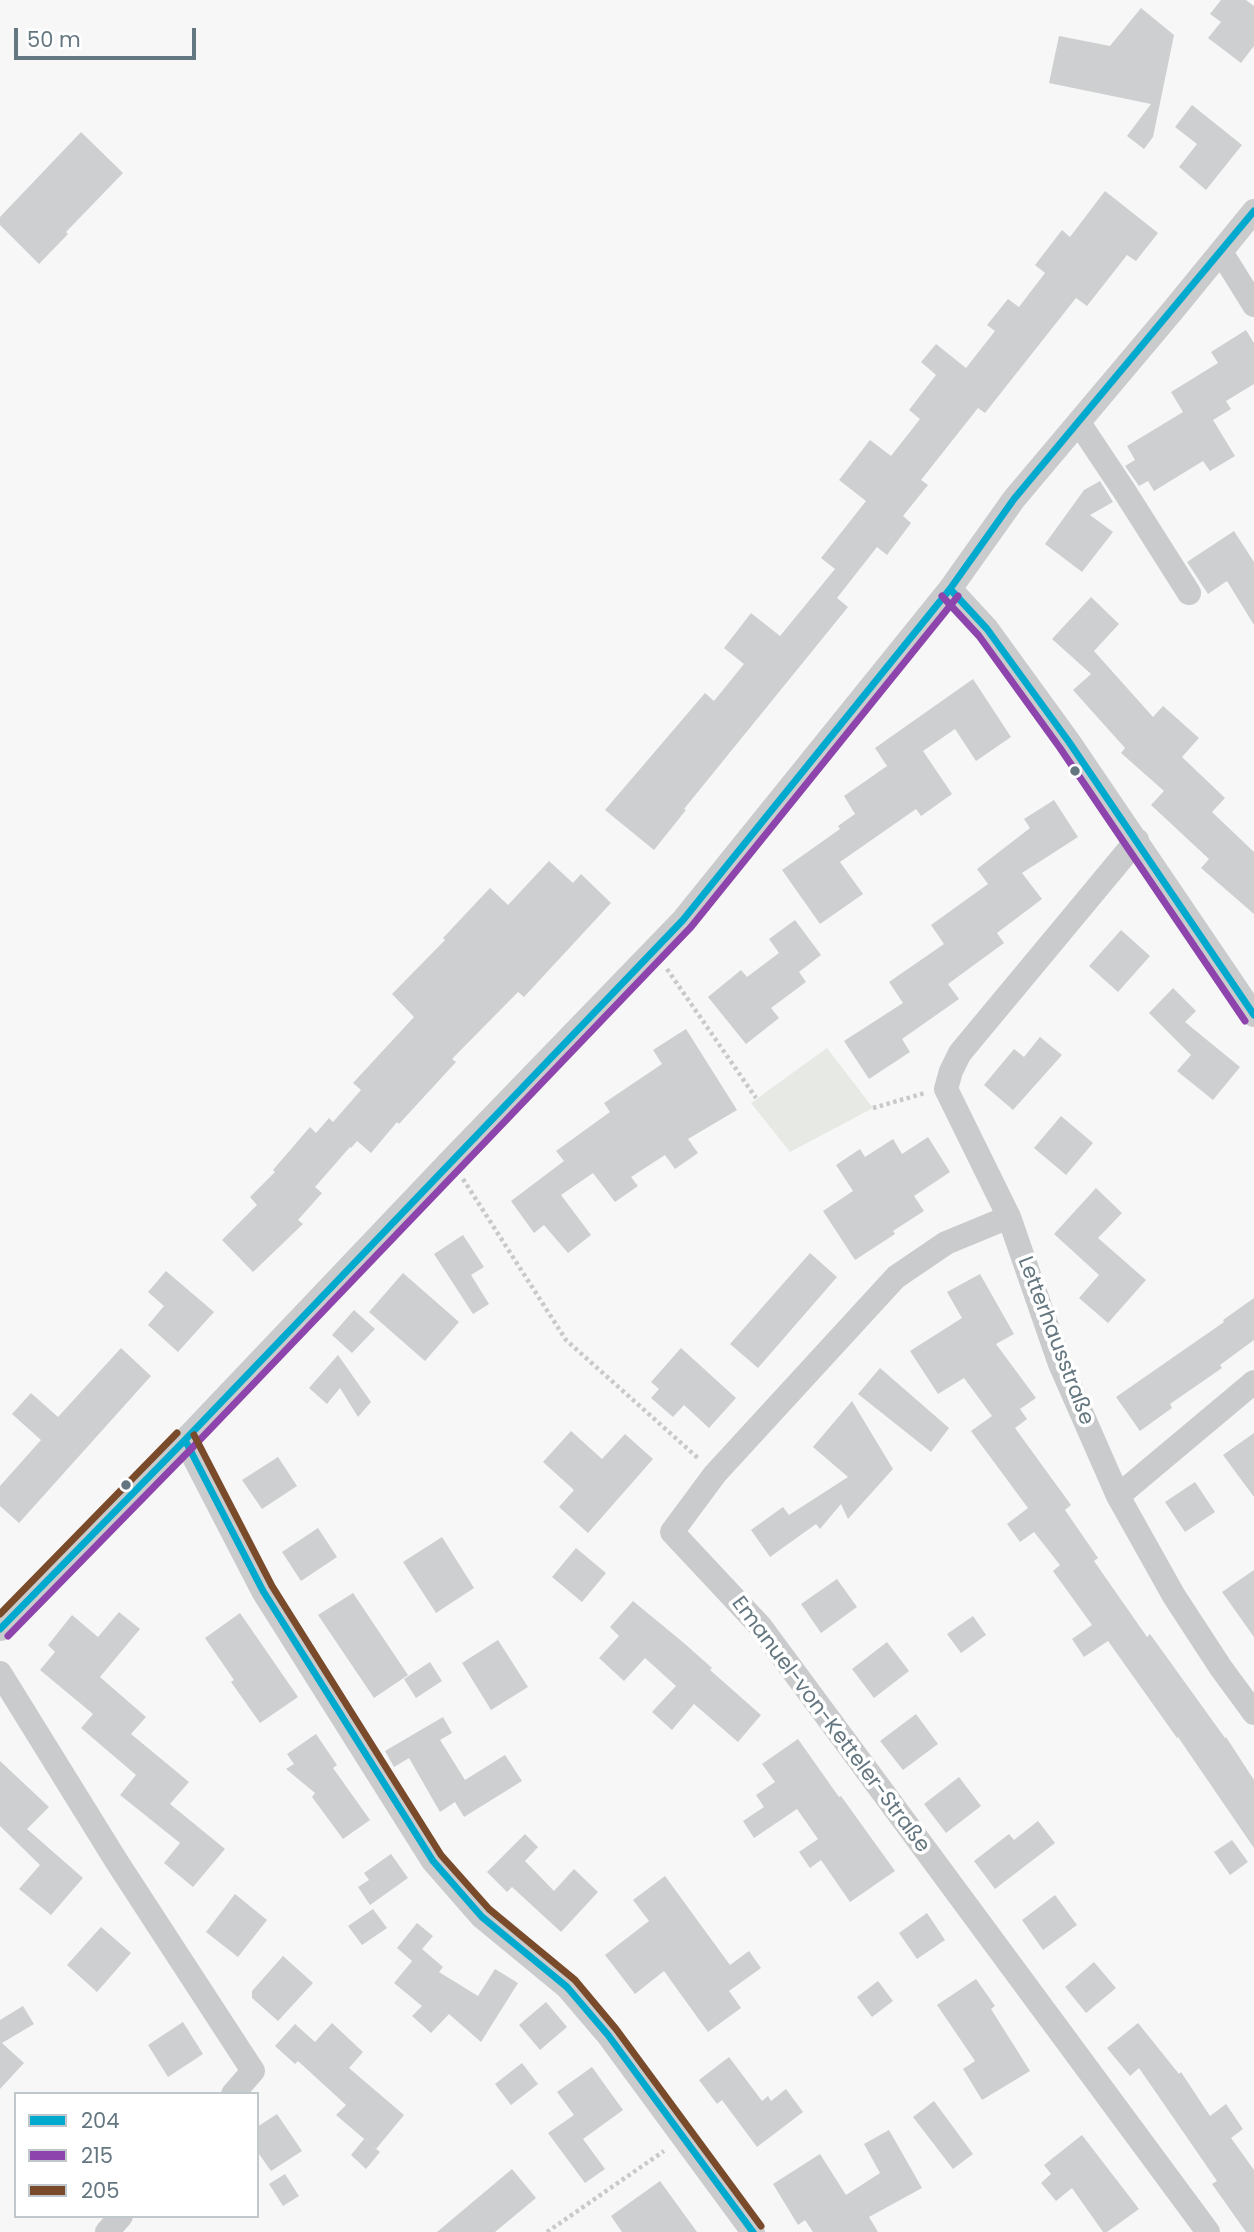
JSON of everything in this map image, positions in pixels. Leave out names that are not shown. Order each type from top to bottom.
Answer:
[{"type":"street","points":[[0,1629],[186,1440],[683,920],[950,589],[1014,499],[1254,211]]},
{"type":"street","points":[[1221,252],[1254,305]]},
{"type":"street","points":[[1079,423],[1189,593]]},
{"type":"street","points":[[950,589],[987,629],[1137,840],[1254,1015]]},
{"type":"street","points":[[946,1089],[960,1054],[1137,840]]},
{"type":"street","name":"Letterhausstraße","points":[[946,1089],[1009,1217],[1060,1364],[1118,1496],[1174,1596],[1254,1713]]},
{"type":"street","name":"Emanuel-von-Ketteler-Straße","points":[[1009,1217],[946,1243],[896,1277],[715,1474],[672,1532],[760,1626],[1208,2232]]},
{"type":"street","points":[[1118,1496],[1254,1382]]},
{"type":"street","points":[[186,1440],[263,1591],[433,1861],[482,1917],[566,1987],[608,2035],[753,2232]]},
{"type":"street","points":[[0,1673],[117,1862],[253,2071],[235,2092]]},
{"type":"street","points":[[107,2232],[119,2218]]},
{"type":"path","points":[[655,951],[757,1098]]},
{"type":"path","points":[[873,1108],[946,1089]]},
{"type":"path","points":[[451,1160],[566,1340],[715,1474]]},
{"type":"path","points":[[547,2232],[683,2137]]},
{"type":"shaded area","points":[[827,1048],[873,1108],[790,1152],[751,1103]]},
{"type":"building","points":[[1221,0],[1246,0],[1254,6],[1254,46],[1241,63],[1208,38],[1221,22],[1210,14]]},
{"type":"building","points":[[1141,8],[1174,35],[1153,137],[1144,149],[1127,136],[1151,104],[1049,83],[1059,36],[1110,46]]},
{"type":"building","points":[[1192,105],[1242,145],[1206,190],[1179,167],[1197,144],[1175,127]]},
{"type":"building","points":[[81,132],[123,173],[39,264],[0,225],[0,217]]},
{"type":"building","points":[[1105,191],[1158,233],[1136,261],[1127,255],[1087,306],[1076,298],[985,413],[978,408],[921,480],[928,485],[903,516],[911,523],[887,555],[877,547],[837,598],[848,607],[684,809],[686,810],[654,850],[605,810],[705,693],[714,701],[744,664],[724,648],[751,613],[780,636],[835,569],[821,558],[866,501],[839,480],[870,440],[891,456],[920,419],[909,410],[936,375],[921,362],[936,344],[966,368],[995,331],[987,325],[1008,299],[1019,307],[1045,273],[1035,265],[1062,230],[1070,237]]},
{"type":"building","points":[[1246,330],[1254,343],[1254,384],[1226,401],[1231,409],[1213,420],[1235,456],[1210,471],[1203,461],[1154,491],[1148,481],[1139,486],[1125,466],[1135,460],[1127,446],[1183,412],[1171,392],[1218,363],[1211,352]]},
{"type":"building","points":[[1100,481],[1113,502],[1090,515],[1113,532],[1082,572],[1045,544],[1084,490]]},
{"type":"building","points":[[1234,531],[1254,562],[1254,625],[1227,581],[1208,594],[1187,562]]},
{"type":"building","points":[[1091,597],[1119,624],[1094,651],[1153,717],[1163,706],[1199,738],[1182,757],[1225,798],[1212,812],[1254,852],[1254,914],[1201,868],[1209,859],[1151,805],[1164,791],[1121,753],[1125,748],[1073,690],[1091,674],[1052,639]]},
{"type":"building","points":[[973,679],[1011,737],[976,761],[955,729],[923,751],[952,794],[921,816],[916,809],[840,862],[863,894],[820,924],[782,870],[840,829],[838,826],[855,814],[844,796],[887,766],[875,748]]},
{"type":"building","points":[[1054,800],[1078,837],[1022,873],[1042,899],[997,933],[1004,943],[948,984],[959,999],[902,1039],[910,1052],[869,1079],[844,1041],[903,1003],[889,982],[944,944],[931,925],[988,884],[977,869],[1030,828],[1024,819]]},
{"type":"building","points":[[549,861],[573,883],[581,874],[611,903],[524,997],[518,992],[452,1059],[456,1062],[399,1124],[397,1122],[371,1153],[357,1141],[350,1147],[315,1187],[322,1193],[298,1220],[303,1224],[253,1272],[222,1240],[257,1205],[250,1197],[275,1172],[273,1170],[310,1127],[316,1133],[329,1118],[333,1122],[361,1090],[353,1083],[414,1017],[392,994],[445,940],[443,938],[490,888],[508,905]]},
{"type":"building","points":[[795,920],[821,955],[799,972],[806,982],[771,1008],[779,1018],[746,1044],[708,997],[741,970],[747,977],[779,953],[769,939]]},
{"type":"building","points":[[1121,930],[1150,956],[1118,992],[1089,966]]},
{"type":"building","points":[[1173,988],[1196,1011],[1185,1022],[1240,1067],[1213,1100],[1177,1071],[1191,1055],[1149,1013]]},
{"type":"building","points":[[686,1029],[737,1110],[688,1139],[698,1153],[675,1169],[665,1155],[631,1177],[638,1186],[615,1202],[593,1173],[561,1195],[591,1235],[568,1253],[544,1225],[534,1233],[511,1201],[564,1161],[556,1151],[610,1112],[604,1103],[662,1064],[653,1050]]},
{"type":"building","points":[[1040,1037],[1062,1055],[1013,1110],[984,1085],[1014,1049],[1024,1057]]},
{"type":"building","points":[[1061,1116],[1093,1143],[1066,1175],[1034,1148]]},
{"type":"building","points":[[928,1137],[950,1172],[914,1196],[924,1211],[855,1260],[823,1211],[853,1191],[836,1165],[860,1149],[865,1157],[893,1139],[902,1154]]},
{"type":"building","points":[[1096,1188],[1122,1213],[1098,1238],[1146,1280],[1108,1323],[1079,1298],[1099,1275],[1054,1234]]},
{"type":"building","points":[[463,1235],[484,1267],[471,1275],[489,1304],[473,1314],[434,1254]]},
{"type":"building","points":[[810,1253],[837,1277],[758,1368],[730,1344]]},
{"type":"building","points":[[166,1271],[214,1312],[178,1352],[148,1325],[164,1306],[148,1292]]},
{"type":"building","points":[[403,1273],[459,1322],[425,1361],[369,1312]]},
{"type":"building","points":[[980,1274],[1014,1334],[996,1344],[1036,1398],[1020,1409],[1027,1419],[1015,1428],[1071,1505],[1065,1510],[1098,1558],[1094,1561],[1147,1637],[1150,1634],[1226,1737],[1254,1780],[1254,1848],[1108,1641],[1084,1657],[1072,1639],[1092,1625],[1053,1571],[1060,1565],[1034,1532],[1020,1542],[1007,1524],[1028,1508],[971,1431],[992,1416],[964,1378],[938,1394],[910,1351],[962,1318],[947,1292]]},
{"type":"building","points":[[1254,1298],[1254,1340],[1220,1365],[1222,1368],[1170,1404],[1172,1408],[1140,1431],[1116,1397]]},
{"type":"building","points":[[354,1310],[375,1329],[352,1353],[332,1335]]},
{"type":"building","points":[[121,1348],[151,1376],[19,1523],[0,1506],[0,1486],[41,1440],[12,1414],[31,1393],[58,1417]]},
{"type":"building","points":[[681,1348],[736,1398],[709,1428],[684,1405],[673,1417],[651,1398],[659,1389],[651,1382]]},
{"type":"building","points":[[338,1355],[371,1402],[358,1417],[340,1388],[327,1404],[309,1388]]},
{"type":"building","points":[[880,1368],[949,1428],[931,1452],[858,1394]]},
{"type":"building","points":[[852,1401],[893,1469],[848,1519],[841,1504],[820,1529],[816,1524],[770,1557],[751,1530],[783,1507],[789,1515],[848,1477],[813,1447]]},
{"type":"building","points":[[571,1431],[602,1459],[625,1434],[653,1459],[588,1533],[559,1507],[574,1490],[543,1462]]},
{"type":"building","points":[[1254,1433],[1254,1497],[1223,1455]]},
{"type":"building","points":[[278,1457],[297,1486],[262,1509],[242,1480]]},
{"type":"building","points":[[1195,1482],[1215,1512],[1185,1532],[1165,1502]]},
{"type":"building","points":[[318,1528],[337,1557],[301,1581],[282,1552]]},
{"type":"building","points":[[442,1537],[474,1588],[436,1613],[403,1562]]},
{"type":"building","points":[[576,1548],[606,1573],[582,1602],[552,1577]]},
{"type":"building","points":[[1254,1570],[1254,1637],[1222,1592]]},
{"type":"building","points":[[837,1579],[857,1607],[821,1633],[801,1604]]},
{"type":"building","points":[[353,1593],[408,1675],[374,1698],[318,1615]]},
{"type":"building","points":[[633,1601],[712,1668],[710,1670],[761,1715],[738,1742],[694,1704],[672,1730],[652,1712],[676,1686],[645,1658],[624,1681],[599,1658],[619,1636],[610,1627]]},
{"type":"building","points":[[119,1612],[140,1629],[100,1677],[146,1717],[131,1734],[189,1782],[170,1804],[225,1849],[193,1887],[164,1863],[180,1843],[120,1795],[136,1775],[81,1728],[93,1714],[40,1670],[55,1652],[48,1645],[72,1615],[98,1637]]},
{"type":"building","points":[[240,1613],[298,1697],[260,1723],[205,1638]]},
{"type":"building","points":[[973,1616],[986,1635],[961,1653],[947,1634]]},
{"type":"building","points":[[498,1640],[528,1687],[491,1710],[462,1663]]},
{"type":"building","points":[[887,1642],[909,1671],[874,1698],[852,1669]]},
{"type":"building","points":[[430,1662],[442,1681],[416,1698],[404,1679]]},
{"type":"building","points":[[916,1714],[938,1744],[903,1770],[880,1741]]},
{"type":"building","points":[[443,1717],[452,1733],[440,1740],[465,1780],[505,1755],[522,1781],[464,1817],[455,1802],[440,1812],[409,1758],[394,1767],[385,1751]]},
{"type":"building","points":[[316,1734],[337,1765],[333,1768],[370,1820],[343,1839],[312,1797],[315,1793],[286,1769],[294,1764],[287,1754]]},
{"type":"building","points":[[798,1739],[895,1871],[850,1902],[821,1860],[810,1868],[799,1852],[818,1839],[797,1809],[754,1838],[743,1821],[764,1807],[756,1795],[775,1782],[762,1764]]},
{"type":"building","points":[[0,1761],[49,1807],[27,1829],[83,1878],[51,1915],[19,1889],[40,1865],[0,1826]]},
{"type":"building","points":[[959,1777],[981,1806],[946,1833],[924,1804]]},
{"type":"building","points":[[1038,1821],[1055,1843],[995,1889],[974,1861],[1009,1834],[1014,1840]]},
{"type":"building","points":[[525,1834],[538,1847],[525,1861],[554,1891],[574,1869],[598,1892],[561,1932],[512,1887],[507,1892],[487,1872]]},
{"type":"building","points":[[1232,1840],[1248,1862],[1230,1875],[1214,1852]]},
{"type":"building","points":[[391,1854],[408,1878],[370,1905],[358,1887],[369,1880],[364,1873]]},
{"type":"building","points":[[665,1876],[730,1965],[749,1951],[761,1968],[729,1991],[741,2008],[708,2032],[664,1971],[635,1994],[605,1955],[649,1921],[633,1900]]},
{"type":"building","points":[[235,1894],[267,1920],[238,1957],[206,1932]]},
{"type":"building","points":[[1055,1895],[1077,1925],[1043,1950],[1022,1920]]},
{"type":"building","points":[[373,1909],[387,1928],[362,1945],[348,1926]]},
{"type":"building","points":[[927,1913],[945,1940],[917,1959],[899,1933]]},
{"type":"building","points":[[417,1923],[433,1936],[412,1961],[397,1948]]},
{"type":"building","points":[[101,1927],[131,1953],[97,1992],[67,1965]]},
{"type":"building","points":[[422,1949],[443,1967],[439,1972],[478,1996],[495,1969],[518,1983],[481,2042],[449,2014],[431,2033],[412,2016],[422,2006],[394,1983]]},
{"type":"building","points":[[283,1956],[313,1983],[278,2021],[252,1998],[252,1991]]},
{"type":"building","points":[[1094,1962],[1116,1988],[1086,2013],[1065,1987]]},
{"type":"building","points":[[976,1979],[995,2006],[991,2009],[1030,2071],[982,2100],[963,2069],[975,2061],[937,2005]]},
{"type":"building","points":[[878,1981],[893,2001],[872,2017],[857,1997]]},
{"type":"building","points":[[546,2002],[567,2027],[540,2050],[519,2025]]},
{"type":"building","points":[[23,2006],[34,2024],[2,2043],[24,2063],[0,2089],[0,2020]]},
{"type":"building","points":[[183,2022],[203,2054],[168,2077],[148,2045]]},
{"type":"building","points":[[332,2023],[363,2052],[349,2068],[404,2115],[376,2149],[336,2115],[346,2105],[298,2061],[295,2064],[275,2046],[295,2024],[315,2042]]},
{"type":"building","points":[[1138,2023],[1179,2074],[1181,2072],[1210,2116],[1226,2104],[1243,2129],[1231,2138],[1254,2170],[1254,2232],[1246,2232],[1212,2184],[1217,2181],[1139,2068],[1130,2076],[1107,2048]]},
{"type":"building","points":[[729,2057],[762,2101],[768,2096],[771,2101],[786,2089],[803,2112],[757,2147],[722,2100],[717,2104],[699,2080]]},
{"type":"building","points":[[522,2063],[538,2084],[511,2105],[495,2084]]},
{"type":"building","points":[[592,2067],[623,2110],[583,2139],[605,2169],[585,2183],[548,2133],[574,2115],[557,2092]]},
{"type":"building","points":[[934,2101],[973,2154],[953,2169],[913,2117]]},
{"type":"building","points":[[277,2114],[302,2151],[271,2171],[259,2154],[259,2126]]},
{"type":"building","points":[[889,2130],[922,2188],[869,2217],[878,2232],[813,2232],[805,2220],[798,2225],[773,2184],[820,2154],[846,2195],[880,2173],[864,2144]]},
{"type":"building","points":[[1082,2135],[1139,2209],[1107,2232],[1103,2232],[1072,2188],[1056,2201],[1041,2183],[1051,2174],[1044,2165]]},
{"type":"building","points":[[364,2139],[380,2152],[366,2169],[351,2155]]},
{"type":"building","points":[[512,2169],[536,2198],[495,2232],[437,2232]]},
{"type":"building","points":[[285,2174],[299,2196],[283,2206],[269,2184]]},
{"type":"building","points":[[660,2181],[697,2232],[622,2232],[611,2216]]},
{"type":"transit line","name":"204","points":[[0,1629],[185,1440],[683,920],[950,589],[1014,499],[1254,211]]},
{"type":"transit line","name":"204","points":[[950,589],[987,629],[1069,742],[1254,1015]]},
{"type":"transit line","name":"215","points":[[942,596],[979,636],[1060,748],[1245,1021]]},
{"type":"transit line","name":"215","points":[[8,1636],[193,1447],[691,927],[958,596]]},
{"type":"transit line","name":"205","points":[[0,1614],[177,1433]]},
{"type":"transit line","name":"205","points":[[194,1435],[272,1586],[441,1855],[489,1909],[575,1980],[616,2029],[761,2226]]},
{"type":"transit line","name":"204","points":[[185,1440],[263,1591],[433,1861],[482,1917],[567,1987],[608,2035],[753,2232]]}]
